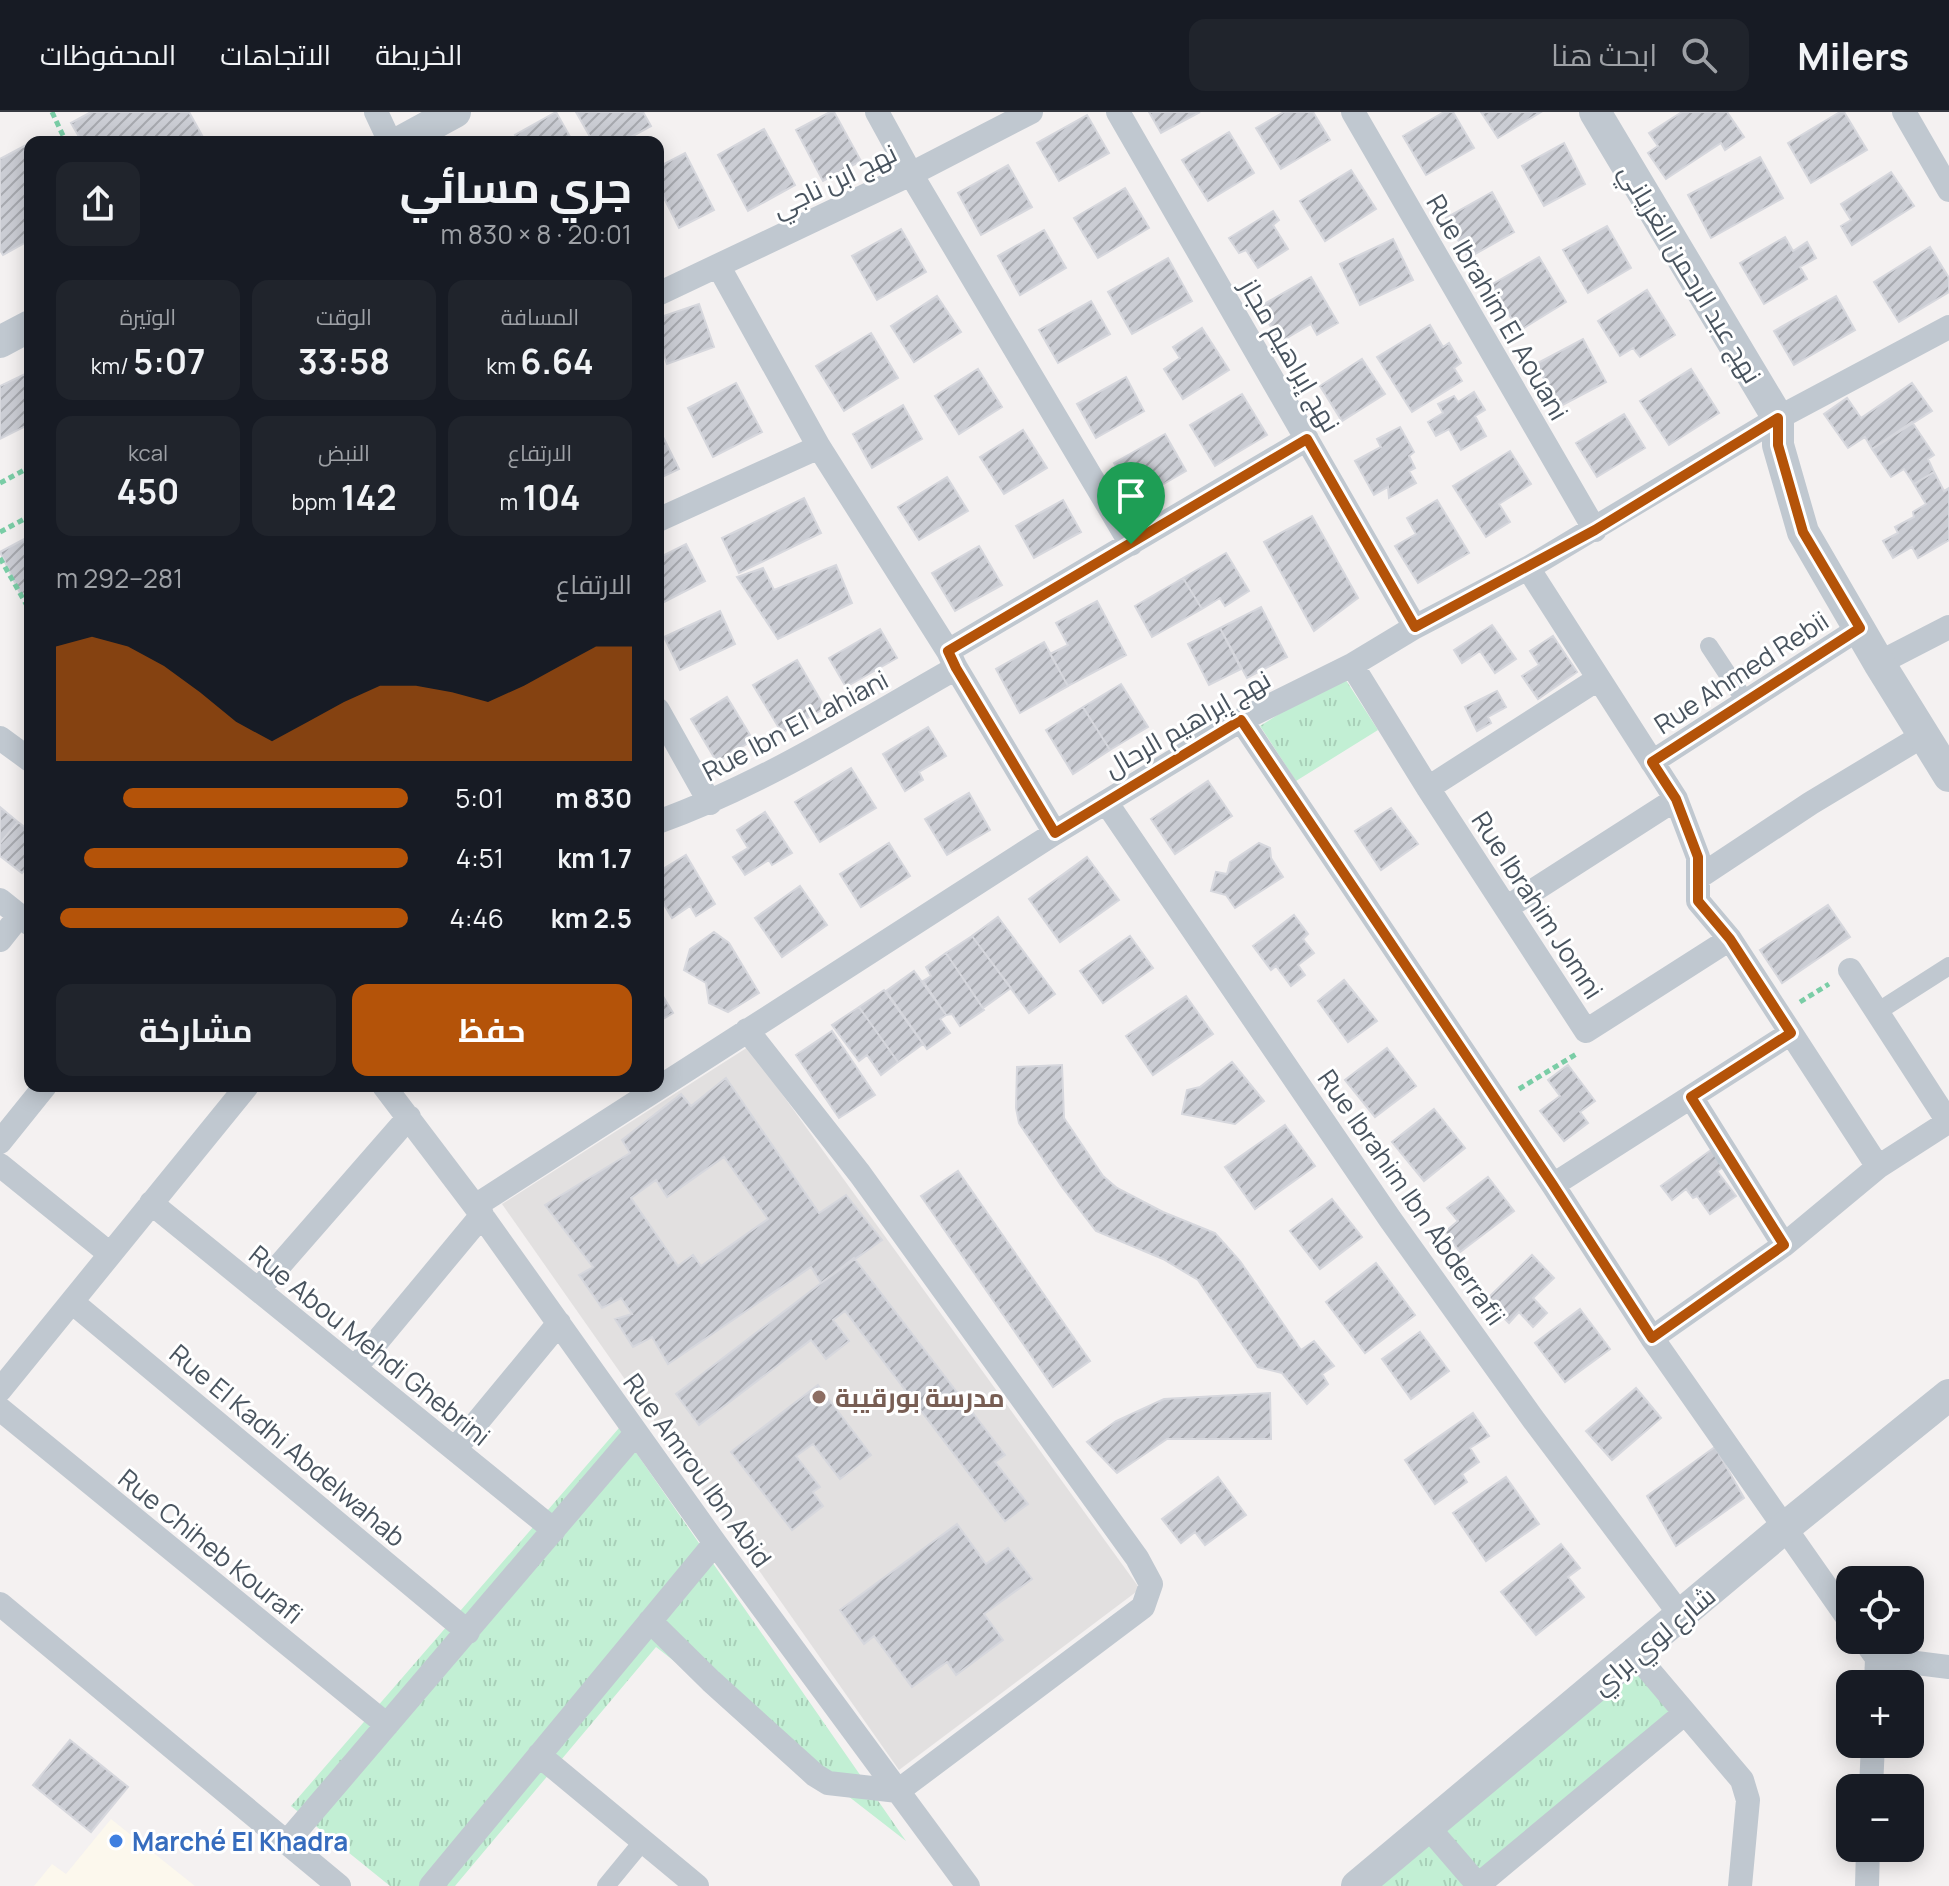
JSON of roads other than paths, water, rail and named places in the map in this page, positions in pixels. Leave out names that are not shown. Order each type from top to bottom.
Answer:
[{"type":"street","points":[[376,112],[387,136]]},
{"type":"street","points":[[411,136],[455,112]]},
{"type":"street","points":[[877,112],[1131,544]]},
{"type":"street","name":"نهج ابن ناجي","points":[[664,291],[911,174],[1031,112]]},
{"type":"street","name":"نهج إبراهيم مجاز","points":[[1118,112],[1415,627]]},
{"type":"street","name":"Rue Ibrahim El Aouani","points":[[1353,112],[1595,530]]},
{"type":"street","name":"نهج عبد الرحمن الغرياني","points":[[1595,112],[1778,418],[1778,445],[1803,532],[1949,776]]},
{"type":"street","points":[[1904,112],[1949,190]]},
{"type":"street","points":[[719,267],[819,447],[952,659],[1055,833]]},
{"type":"street","name":"نهج إبراهيم الرحال","points":[[664,1086],[1055,833],[1241,720],[1352,665],[1415,627],[1528,568],[1778,418],[1949,327]]},
{"type":"street","points":[[0,342],[24,329]]},
{"type":"street","name":"Rue Ibn El Lahiani","points":[[664,820],[710,803],[766,776],[1131,544],[1307,439]]},
{"type":"street","points":[[664,517],[819,447]]},
{"type":"street","points":[[1528,568],[1676,799],[1698,857],[1698,901],[1730,939],[1878,1167]]},
{"type":"street","points":[[1879,663],[1949,627]]},
{"type":"street","name":"Rue Ahmed Rebii","points":[[1652,762],[1860,628]]},
{"type":"street","points":[[1709,646],[1746,702]]},
{"type":"street","name":"Rue Ibrahim Jomni","points":[[1352,665],[1586,1031],[1730,939]]},
{"type":"street","points":[[1428,788],[1598,679]]},
{"type":"street","points":[[1241,720],[1652,1338],[1836,1602]]},
{"type":"street","points":[[664,721],[710,803]]},
{"type":"street","points":[[1699,877],[1811,803],[1924,735]]},
{"type":"street","points":[[0,738],[24,756]]},
{"type":"street","points":[[1506,908],[1676,799]]},
{"type":"street","name":"Rue Ibrahim Ibn Abderrafii","points":[[1106,802],[1399,1231],[1533,1419],[1682,1617]]},
{"type":"street","points":[[0,900],[24,919]]},
{"type":"street","points":[[0,940],[24,921]]},
{"type":"street","points":[[1877,1012],[1949,966]]},
{"type":"street","points":[[1652,1338],[1784,1245],[1878,1167],[1949,1122],[1850,970]]},
{"type":"street","points":[[1553,1185],[1691,1097],[1785,1024]]},
{"type":"street","points":[[650,1621],[815,1775],[828,1783],[898,1791],[1143,1607],[1149,1597],[1151,1584],[1137,1558],[860,1174],[747,1030]]},
{"type":"street","points":[[0,1142],[40,1092]]},
{"type":"street","points":[[0,1390],[242,1092]]},
{"type":"street","name":"Rue Amrou Ibn Abid","points":[[389,1092],[479,1210],[715,1543],[968,1886]]},
{"type":"street","name":"نهج إبراهيم الرحال","points":[[355,1368],[479,1210],[655,1092]]},
{"type":"street","points":[[1691,1097],[1784,1245]]},
{"type":"street","points":[[258,1290],[409,1117]]},
{"type":"street","points":[[0,1165],[110,1254]]},
{"type":"street","name":"Rue Abou Mehdi Ghebrini","points":[[151,1203],[554,1530]]},
{"type":"street","name":"Rue El Kadhi Abdelwahab","points":[[72,1302],[468,1632]]},
{"type":"street","points":[[455,1449],[559,1323]]},
{"type":"street","name":"شارع لوي براي","points":[[1357,1886],[1682,1617],[1783,1529],[1946,1404]]},
{"type":"street","name":"Rue Chiheb Kourafi","points":[[0,1409],[387,1725]]},
{"type":"street","points":[[286,1843],[636,1433]]},
{"type":"street","points":[[431,1886],[715,1543]]},
{"type":"street","points":[[0,1604],[339,1886]]},
{"type":"street","points":[[1892,1654],[1949,1667]]},
{"type":"street","points":[[1636,1655],[1742,1780],[1748,1800],[1740,1886]]},
{"type":"street","points":[[1428,1827],[1478,1886],[1685,1713]]},
{"type":"street","points":[[539,1755],[697,1886]]},
{"type":"street","points":[[606,1886],[643,1841]]},
{"type":"street","points":[[1867,1886],[1868,1862]]},
{"type":"place","name":"مدرسة بورقيبة","points":[[819,1397]]},
{"type":"place","name":"Marché El Khadra","points":[[116,1841]]}]
